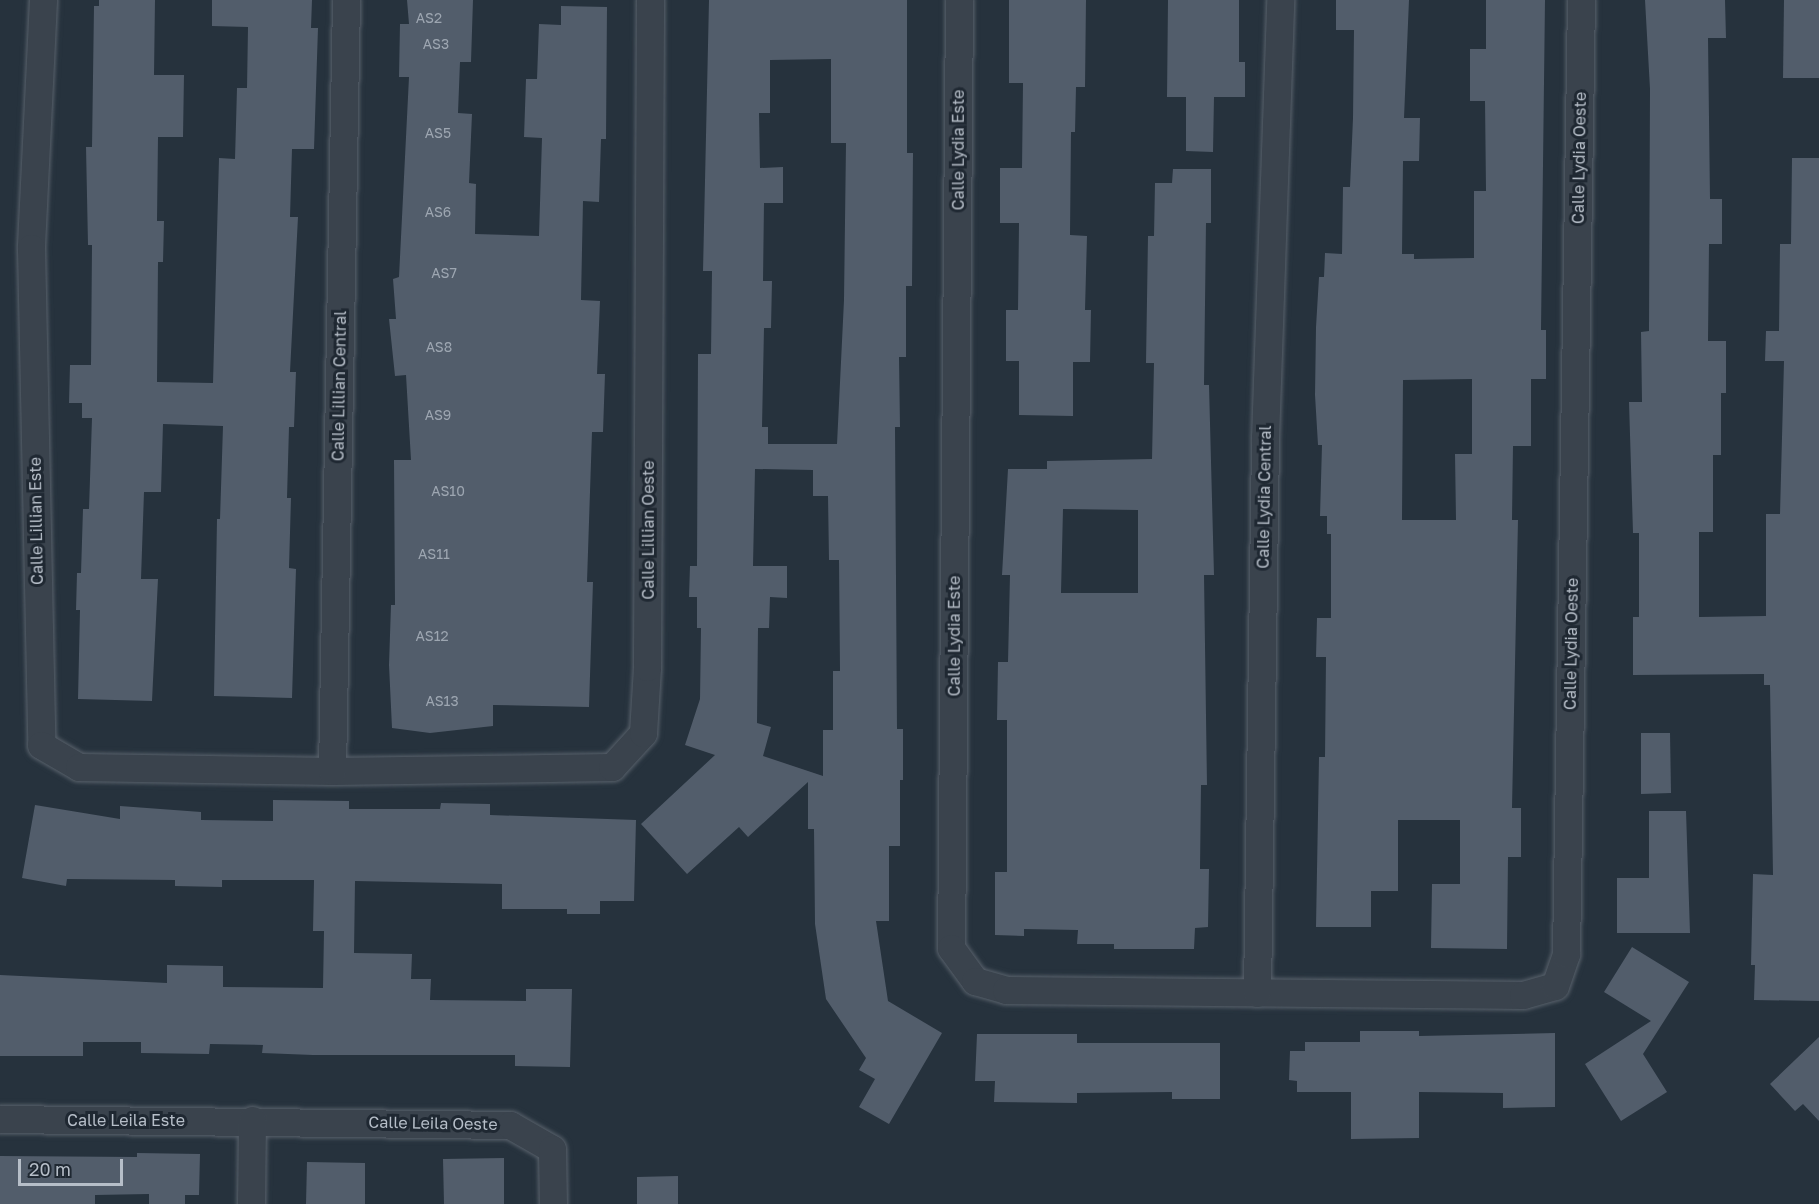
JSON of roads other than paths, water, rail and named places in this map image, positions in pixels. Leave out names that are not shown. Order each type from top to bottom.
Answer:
[{"type":"street","name":"Calle Lillian Este","points":[[43,0],[31,248],[41,745],[79,767],[332,771]]},
{"type":"street","name":"Calle Lillian Central","points":[[332,771],[346,0]]},
{"type":"street","name":"Calle Lillian Oeste","points":[[332,771],[612,767],[643,733],[647,656],[651,0]]},
{"type":"street","name":"Calle Lydia Este","points":[[959,0],[951,948],[975,981],[1006,990],[1257,993]]},
{"type":"street","name":"Calle Lydia Central","points":[[1257,993],[1265,438],[1280,0]]},
{"type":"street","name":"Calle Lydia Oeste","points":[[1257,993],[1523,995],[1555,987],[1566,954],[1581,0]]},
{"type":"street","name":"Calle Leila Este","points":[[0,1119],[252,1120]]},
{"type":"street","points":[[251,1204],[252,1120]]},
{"type":"street","name":"Calle Leila Oeste","points":[[252,1120],[510,1125],[552,1149],[553,1204]]}]
